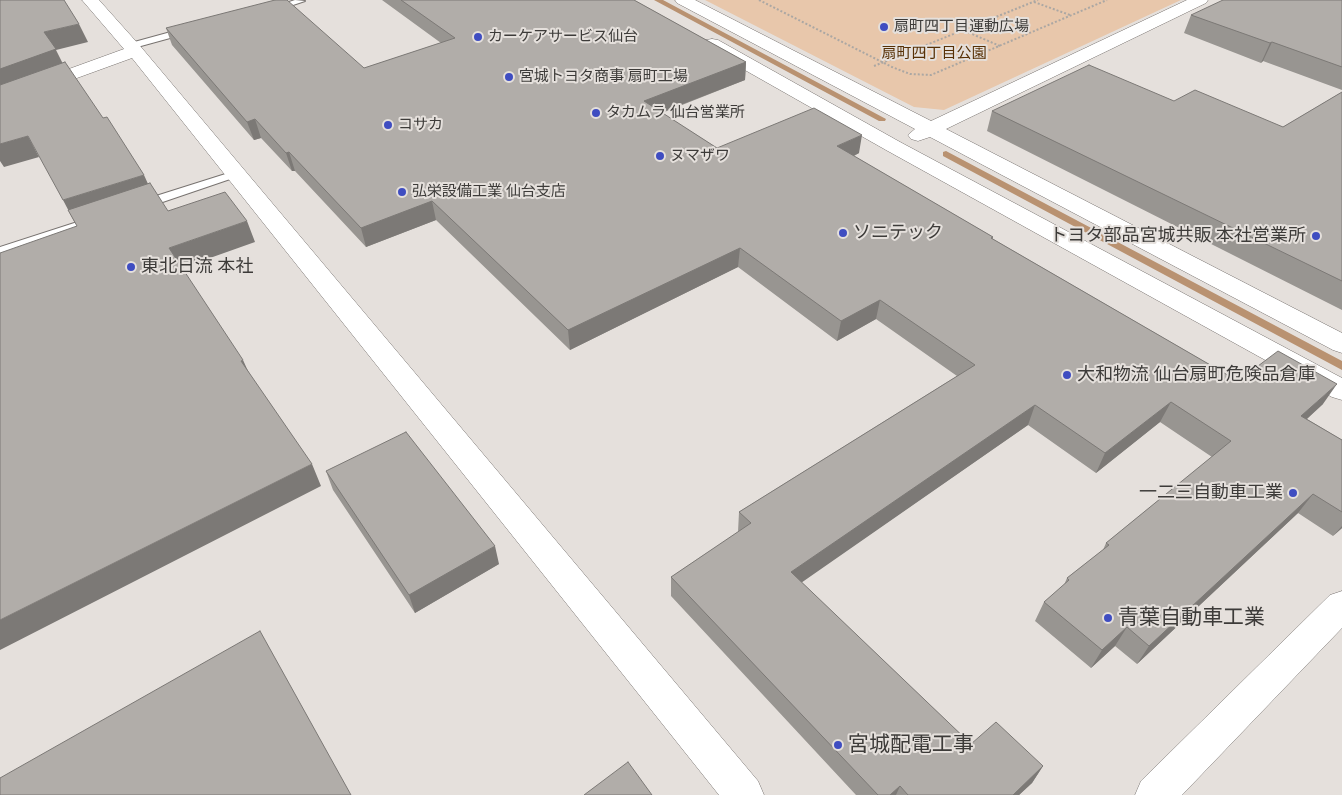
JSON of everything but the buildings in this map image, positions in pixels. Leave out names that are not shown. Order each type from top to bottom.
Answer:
[{"type":"street","points":[[90,0],[132,48],[744,795]]},
{"type":"street","points":[[683,0],[1342,344]]},
{"type":"street","points":[[893,146],[1200,0]]},
{"type":"street","points":[[694,34],[893,146],[1342,390]]},
{"type":"street","points":[[0,100],[132,48]]},
{"type":"street","points":[[1155,795],[1342,605]]},
{"type":"lane","points":[[263,11],[302,1]]},
{"type":"lane","points":[[132,48],[196,28]]},
{"type":"lane","points":[[132,208],[235,174]]},
{"type":"lane","points":[[0,252],[103,217]]},
{"type":"path","points":[[759,0],[884,63],[910,74],[932,75],[1106,0]]},
{"type":"path","points":[[868,65],[874,66],[884,63],[1038,0]]},
{"type":"path","points":[[1034,2],[1070,16]]},
{"type":"path","points":[[964,30],[1000,46]]},
{"type":"green space","name":"扇町四丁目公園","points":[[705,0],[1181,0],[944,110],[914,107]]},
{"type":"waterway","points":[[658,0],[882,119]]},
{"type":"waterway","points":[[946,154],[1342,366]]},
{"type":"place","name":"扇町四丁目運動広場","points":[[884,27]]},
{"type":"place","name":"カーケアサービス仙台","points":[[478,37]]},
{"type":"place","name":"宮城トヨタ商事 扇町工場","points":[[509,77]]},
{"type":"place","name":"タカムラ 仙台営業所","points":[[596,113]]},
{"type":"place","name":"コサカ","points":[[388,125]]},
{"type":"place","name":"ヌマザワ","points":[[660,156]]},
{"type":"place","name":"弘栄設備工業 仙台支店","points":[[402,192]]},
{"type":"place","name":"ソニテック","points":[[843,233]]},
{"type":"place","name":"トヨタ部品宮城共販 本社営業所","points":[[1316,236]]},
{"type":"place","name":"東北日流 本社","points":[[131,267]]},
{"type":"place","name":"大和物流 仙台扇町危険品倉庫","points":[[1067,375]]},
{"type":"place","name":"一二三自動車工業","points":[[1293,493]]},
{"type":"place","name":"青葉自動車工業","points":[[1108,618]]},
{"type":"place","name":"宮城配電工事","points":[[838,745]]}]
